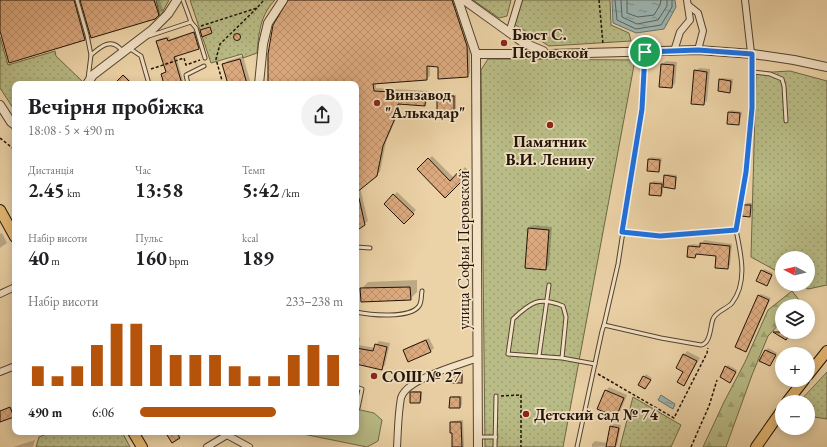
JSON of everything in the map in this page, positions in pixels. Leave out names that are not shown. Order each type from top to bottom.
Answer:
[{"type":"main road","points":[[0,210],[12,232]]},
{"type":"main road","points":[[815,366],[827,351]]},
{"type":"main road","points":[[792,395],[799,387]]},
{"type":"main road","points":[[756,447],[775,420]]},
{"type":"main road","points":[[135,435],[142,447]]},
{"type":"street","points":[[259,81],[263,44],[268,23],[283,0]]},
{"type":"street","name":"улица Софьи Перовской","points":[[458,0],[476,54],[478,447]]},
{"type":"street","points":[[464,0],[509,33],[535,49],[550,54]]},
{"type":"street","points":[[509,33],[520,0]]},
{"type":"street","points":[[89,81],[93,75],[152,30],[180,1]]},
{"type":"street","points":[[687,2],[698,13],[703,31],[698,50]]},
{"type":"street","points":[[674,51],[680,32],[690,20],[687,2]]},
{"type":"street","points":[[744,2],[752,53]]},
{"type":"street","points":[[476,54],[550,54],[698,50],[752,53],[827,67]]},
{"type":"street","points":[[0,105],[12,123]]},
{"type":"street","points":[[0,294],[12,289]]},
{"type":"street","points":[[397,447],[401,397],[405,389],[413,383],[478,358]]},
{"type":"street","points":[[0,372],[12,367]]},
{"type":"street","points":[[207,447],[226,435]]},
{"type":"street","points":[[230,435],[249,447]]},
{"type":"lane","points":[[78,0],[91,55],[87,81]]},
{"type":"lane","points":[[180,1],[191,22],[196,28],[203,59]]},
{"type":"lane","points":[[142,38],[191,22]]},
{"type":"lane","points":[[91,55],[107,44],[118,45],[125,50],[142,56],[148,81]]},
{"type":"lane","points":[[577,447],[618,264],[642,109],[645,52]]},
{"type":"lane","points":[[604,325],[661,338],[701,345],[708,341],[710,327],[714,316],[729,306],[736,297],[742,271],[736,230],[746,172],[752,108],[752,53]]},
{"type":"lane","points":[[187,81],[186,74],[204,66]]},
{"type":"lane","points":[[752,72],[770,74],[782,80],[784,86],[786,122]]},
{"type":"lane","points":[[622,232],[660,236],[736,230]]},
{"type":"lane","points":[[359,247],[370,248]]},
{"type":"lane","points":[[540,356],[549,285]]},
{"type":"lane","points":[[359,313],[368,315],[407,313],[419,306],[422,291]]},
{"type":"lane","points":[[562,358],[566,317],[563,306],[552,302],[536,301],[513,318],[508,354],[562,358],[595,364]]},
{"type":"lane","points":[[359,388],[362,388],[359,403]]},
{"type":"lane","points":[[495,447],[496,396]]},
{"type":"lane","points":[[478,437],[496,437]]},
{"type":"path","points":[[222,81],[216,58],[220,44],[264,0]]},
{"type":"path","points":[[599,0],[604,52]]},
{"type":"path","points":[[202,26],[257,8]]},
{"type":"path","points":[[153,68],[184,58],[186,65],[203,59]]},
{"type":"path","points":[[0,138],[12,148]]},
{"type":"path","points":[[593,371],[674,418],[707,353],[708,341]]},
{"type":"path","points":[[691,447],[709,406],[717,380]]},
{"type":"path","points":[[496,396],[521,395],[521,447]]},
{"type":"green space","points":[[156,0],[169,0],[160,17]]},
{"type":"green space","points":[[190,0],[275,0],[263,18],[257,53],[243,58],[242,54],[211,63]]},
{"type":"green space","points":[[473,0],[511,0],[507,16],[499,18]]},
{"type":"green space","points":[[522,0],[610,0],[611,25],[629,33],[631,41],[549,46],[514,24]]},
{"type":"green space","points":[[0,37],[8,65],[55,51],[56,56],[82,81],[12,81],[12,106],[0,88]]},
{"type":"green space","points":[[488,59],[635,60],[563,447],[485,447],[481,70]]},
{"type":"green space","points":[[790,71],[827,81],[827,285],[815,288],[815,251],[775,251],[775,270],[751,257],[756,73]]},
{"type":"green space","points":[[792,291],[798,299],[782,299]]},
{"type":"green space","points":[[775,304],[775,328],[768,336],[726,447],[703,447],[745,362],[768,310]]},
{"type":"green space","points":[[827,372],[827,419],[815,417],[815,395],[806,395],[813,387],[815,387],[815,385]]},
{"type":"green space","points":[[633,397],[681,425],[671,447],[620,447]]},
{"type":"green space","points":[[359,410],[374,413],[382,420],[378,441],[367,447],[308,435],[359,435]]},
{"type":"green space","points":[[44,435],[124,435],[130,447],[36,447],[39,437]]},
{"type":"water","points":[[612,0],[675,0],[676,7],[664,29],[636,33],[613,23]]},
{"type":"water","points":[[661,395],[675,404],[673,409],[658,400]]},
{"type":"building","points":[[0,0],[74,0],[85,40],[9,63],[0,31]]},
{"type":"building","points":[[80,0],[154,0],[159,15],[155,19],[91,38]]},
{"type":"building","name":"Винзавод \"Алькадар\"","points":[[288,0],[452,0],[467,46],[468,77],[438,79],[438,67],[427,66],[427,80],[373,84],[374,91],[426,94],[425,106],[398,104],[396,116],[383,146],[377,176],[359,191],[359,81],[268,81],[268,54],[273,25]]},
{"type":"building","points":[[210,27],[212,33],[202,37],[200,30]]},
{"type":"building","points":[[194,32],[199,49],[174,57],[181,81],[163,81],[161,74],[166,72],[156,41],[167,38],[168,41]]},
{"type":"building","points":[[237,33],[240,34],[240,40],[237,41],[234,40],[233,37],[234,34]]},
{"type":"building","points":[[240,59],[246,81],[227,81],[222,64]]},
{"type":"building","points":[[661,64],[674,65],[672,88],[659,87]]},
{"type":"building","points":[[694,70],[707,72],[704,105],[691,104]]},
{"type":"building","points":[[123,75],[129,81],[117,81]]},
{"type":"building","points":[[719,79],[731,81],[730,93],[718,91]]},
{"type":"building","points":[[437,96],[454,96],[454,112],[437,111]]},
{"type":"building","points":[[728,112],[740,113],[739,125],[727,124]]},
{"type":"building","points":[[428,158],[450,181],[461,169],[467,176],[445,198],[417,169]]},
{"type":"building","points":[[648,159],[660,160],[659,172],[647,171]]},
{"type":"building","points":[[664,175],[676,177],[675,189],[663,187]]},
{"type":"building","points":[[650,183],[662,184],[661,196],[649,195]]},
{"type":"building","points":[[393,194],[414,214],[404,224],[384,204]]},
{"type":"building","points":[[359,198],[365,225],[359,229]]},
{"type":"building","points":[[743,205],[751,205],[750,217],[741,216]]},
{"type":"building","points":[[528,228],[549,230],[546,270],[525,268]]},
{"type":"building","points":[[700,243],[730,246],[728,269],[715,268],[716,256],[696,254],[695,258],[687,257],[688,246],[700,247]]},
{"type":"building","points":[[761,270],[772,275],[767,286],[756,281]]},
{"type":"building","points":[[410,287],[411,300],[361,302],[360,288]]},
{"type":"building","points":[[758,295],[769,300],[746,352],[735,347]]},
{"type":"building","points":[[426,340],[431,352],[408,362],[403,350]]},
{"type":"building","name":"СОШ № 27","points":[[375,344],[387,347],[382,370],[359,365],[359,349],[373,351]]},
{"type":"building","points":[[765,350],[775,355],[770,366],[759,361]]},
{"type":"building","points":[[683,354],[697,361],[684,386],[677,382],[683,372],[676,368]]},
{"type":"building","points":[[725,366],[736,372],[730,383],[720,377]]},
{"type":"building","points":[[451,372],[462,372],[462,383],[451,383]]},
{"type":"building","points":[[643,376],[651,380],[645,389],[638,385]]},
{"type":"building","points":[[605,390],[624,398],[616,417],[597,409]]},
{"type":"building","points":[[410,392],[421,392],[420,403],[410,403]]},
{"type":"building","points":[[450,397],[460,397],[460,408],[449,408]]},
{"type":"building","points":[[10,407],[12,418],[0,422],[0,411]]},
{"type":"building","points":[[450,422],[461,422],[462,447],[452,447]]},
{"type":"building","points":[[610,426],[619,428],[615,447],[606,447]]},
{"type":"building","points":[[167,435],[178,435],[180,438],[172,443]]},
{"type":"place","name":"Бюст С. Перовской","points":[[504,43]]},
{"type":"place","name":"Винзавод \"Алькадар\"","points":[[377,103]]},
{"type":"place","name":"Памятник В.И. Ленину","points":[[550,125]]},
{"type":"place","name":"СОШ № 27","points":[[374,376]]},
{"type":"place","name":"Детский сад № 74","points":[[526,414]]},
{"type":"route","points":[[698,50],[752,54],[752,108],[746,172],[736,230],[680,236],[660,236],[622,232],[642,109],[645,52],[698,50]]}]
